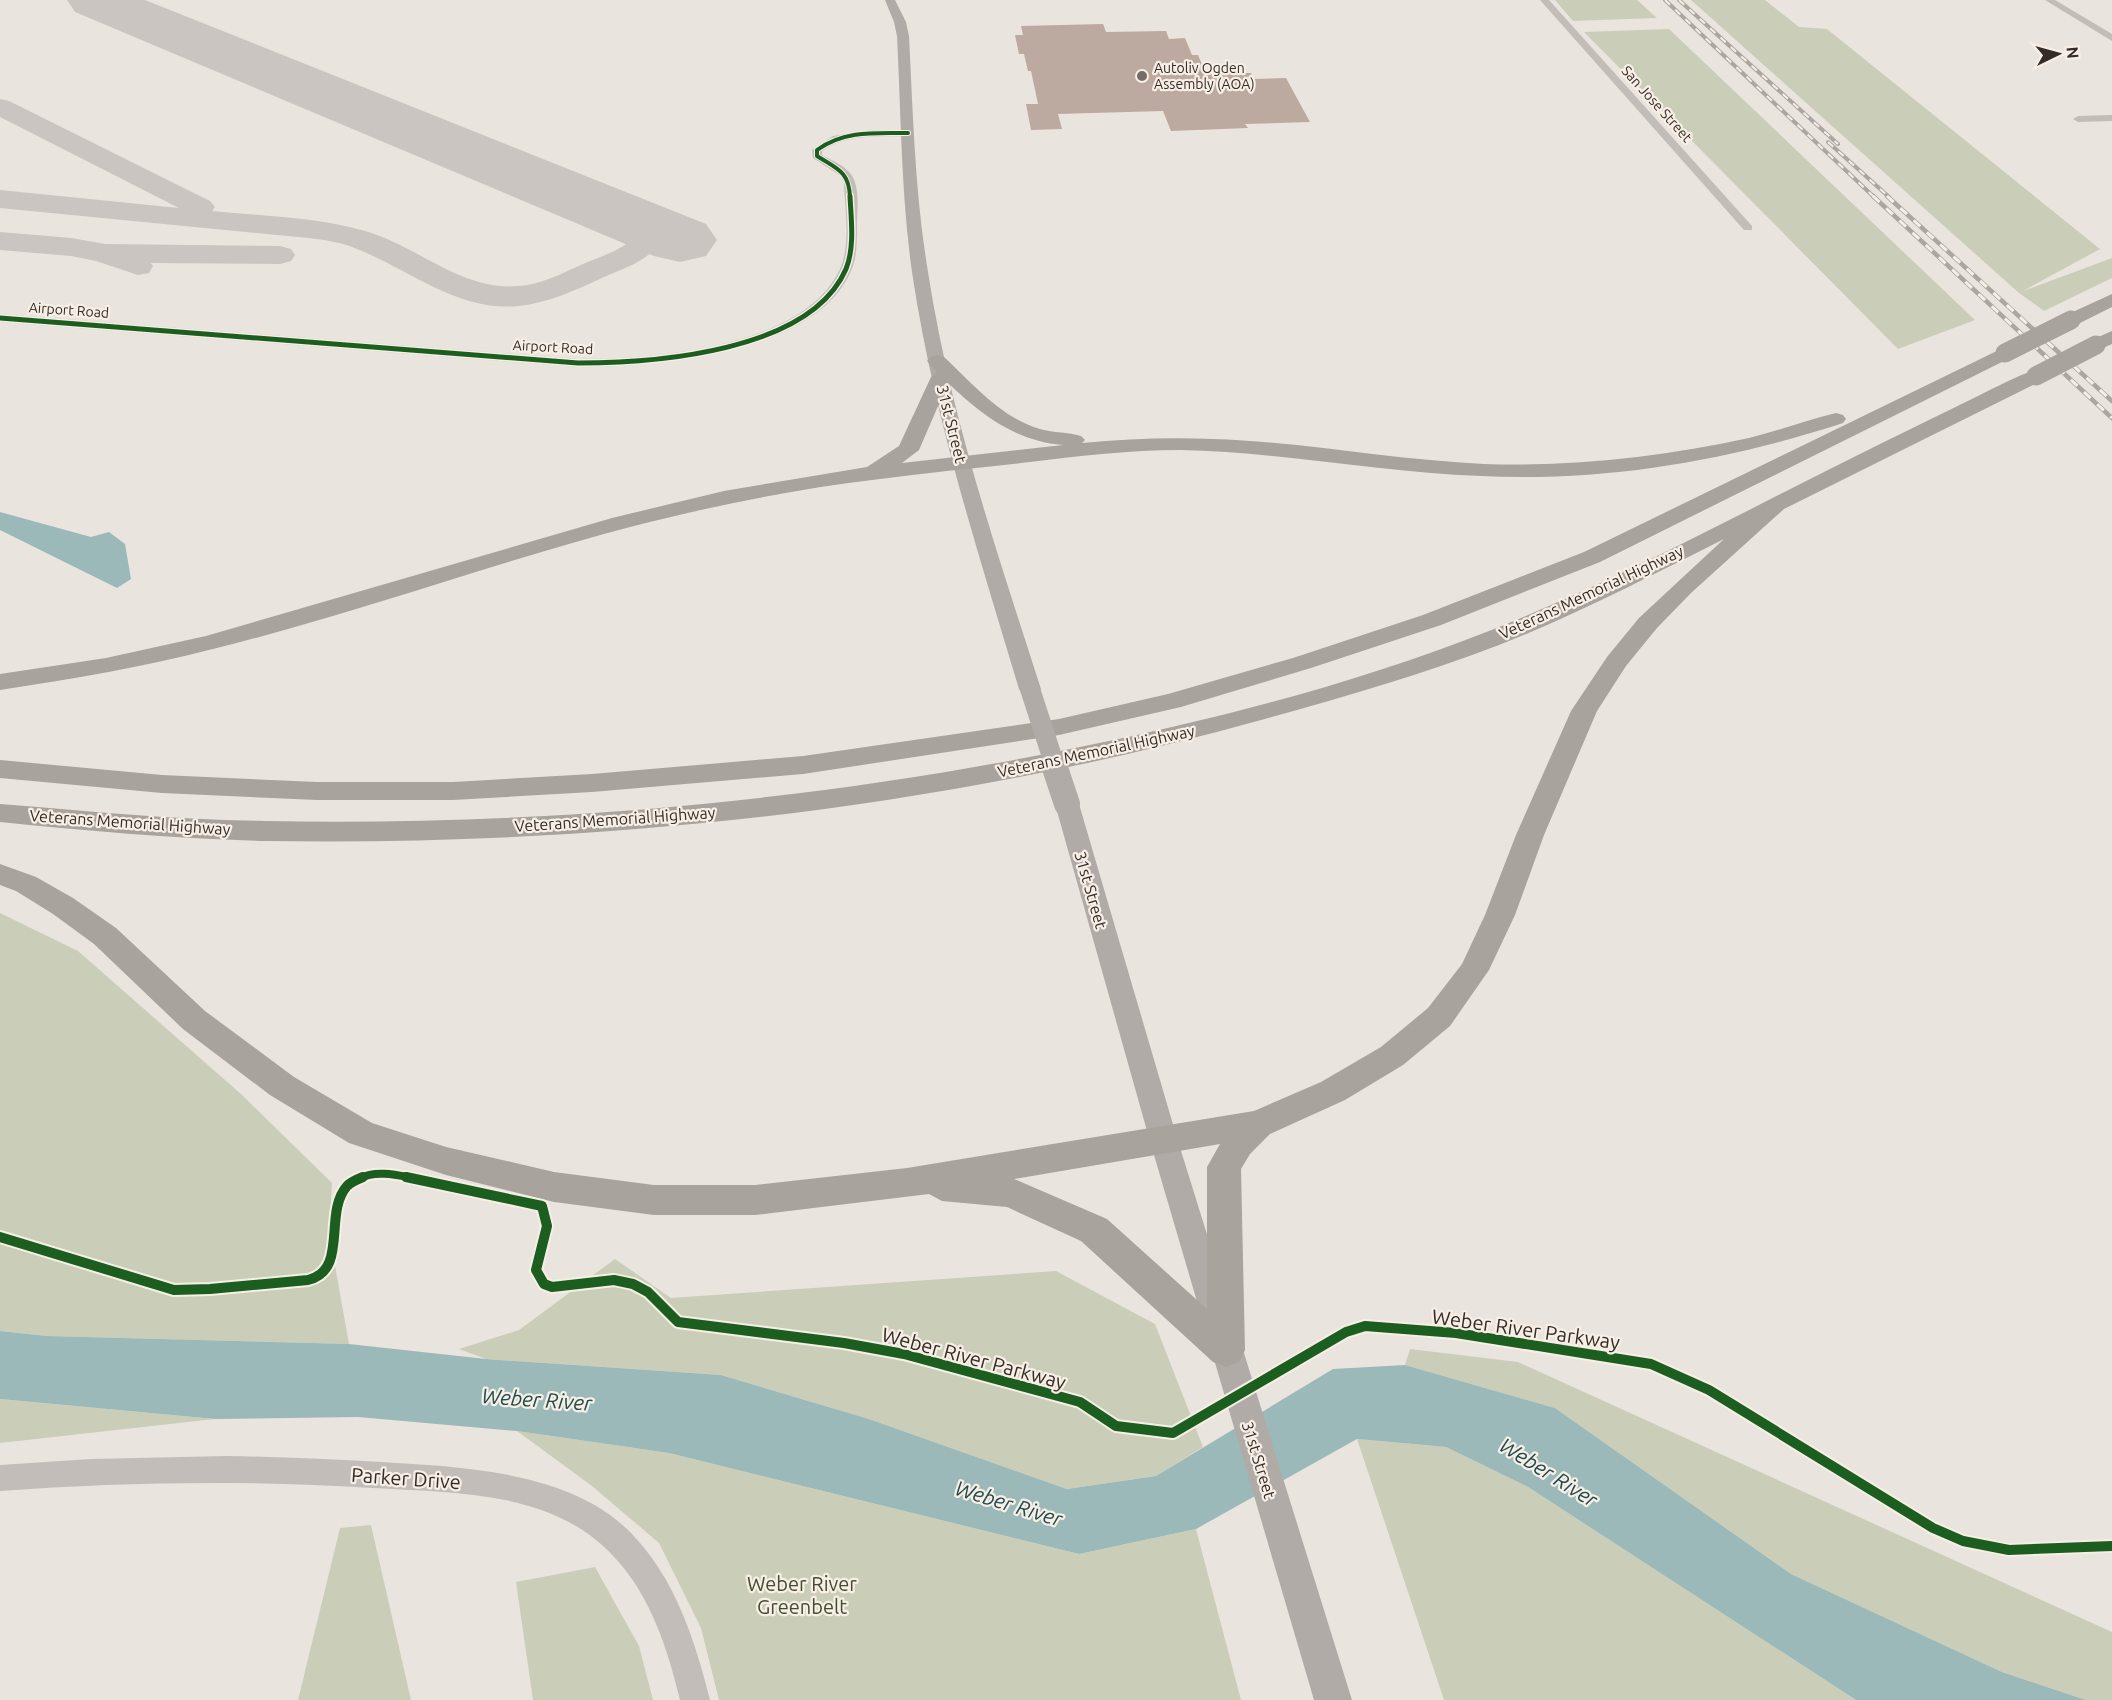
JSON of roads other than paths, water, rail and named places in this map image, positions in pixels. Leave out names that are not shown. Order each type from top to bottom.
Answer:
[{"type":"highway","name":"Veterans Memorial Highway","points":[[0,769],[174,785],[317,791],[453,791],[592,783],[802,765],[1059,727],[1172,701],[1302,663],[1432,620],[1592,557],[2112,300]]},
{"type":"highway","name":"Veterans Memorial Highway","points":[[0,813],[110,823],[261,831],[428,830],[598,823],[918,787],[1070,759],[1214,726],[1386,676],[1520,628],[2104,341]]},
{"type":"highway","points":[[867,474],[895,460],[908,450],[939,369],[990,411],[1025,432],[1068,440],[1201,439],[1237,447]]},
{"type":"highway","points":[[0,682],[81,672],[226,639],[535,547],[733,494],[867,474],[1113,446],[1175,444],[1237,447],[1485,470],[1606,465],[1712,452],[1799,432],[1952,378]]},
{"type":"highway","points":[[0,874],[26,884],[63,906],[105,936],[194,1020],[282,1086],[361,1133],[446,1161],[554,1187],[654,1200],[755,1200],[907,1183],[1163,1138],[1258,1124],[1334,1091],[1392,1056],[1439,1017],[1474,970],[1500,915],[1530,835],[1584,711],[1616,662],[1648,623],[1683,588],[1776,504]]},
{"type":"highway","points":[[1226,1350],[1224,1167],[1238,1144],[1258,1124]]},
{"type":"highway","points":[[907,1183],[1011,1193],[1094,1230],[1226,1350]]},
{"type":"main road","name":"31st Street","points":[[890,0],[900,22],[903,36],[917,243],[925,302],[962,463],[1067,804],[1163,1138],[1282,1538],[1333,1700]]},
{"type":"street","name":"San Jose Street","points":[[1544,0],[1748,228]]},
{"type":"street","points":[[2049,0],[2112,38]]},
{"type":"street","points":[[2078,119],[2112,118]]},
{"type":"street","name":"Airport Road","points":[[0,318],[578,363],[672,358],[757,336],[793,321],[824,300],[838,284],[847,267],[850,183],[845,174],[817,156],[817,150],[824,143],[837,138],[909,133]]},
{"type":"street","name":"Parker Drive","points":[[0,1478],[185,1468],[307,1471],[450,1479],[503,1487],[559,1503],[578,1511],[601,1526],[627,1548],[646,1572],[673,1628],[695,1700]]},
{"type":"water","points":[[0,512],[91,537],[109,532],[125,544],[131,579],[117,588],[0,530]]},
{"type":"water","name":"Weber River","points":[[0,1331],[47,1336],[349,1344],[486,1359],[721,1375],[869,1419],[1067,1489],[1156,1476],[1333,1369],[1405,1365],[1555,1408],[1791,1574],[2002,1672],[2086,1700],[1856,1700],[1528,1487],[1446,1447],[1357,1439],[1196,1529],[1079,1554],[669,1453],[517,1431],[358,1417],[215,1419],[0,1399]]},
{"type":"railway","points":[[1665,0],[1874,197]]},
{"type":"railway","points":[[1679,0],[1838,144]]},
{"type":"railway","points":[[1828,142],[1889,197]]},
{"type":"railway","points":[[1873,196],[2112,418]]},
{"type":"railway","points":[[1887,196],[2112,401]]},
{"type":"place","name":"Autoliv Ogden Assembly (AOA)","points":[[1142,76]]},
{"type":"park label","name":"Weber River Greenbelt","points":[[802,1594]]}]
